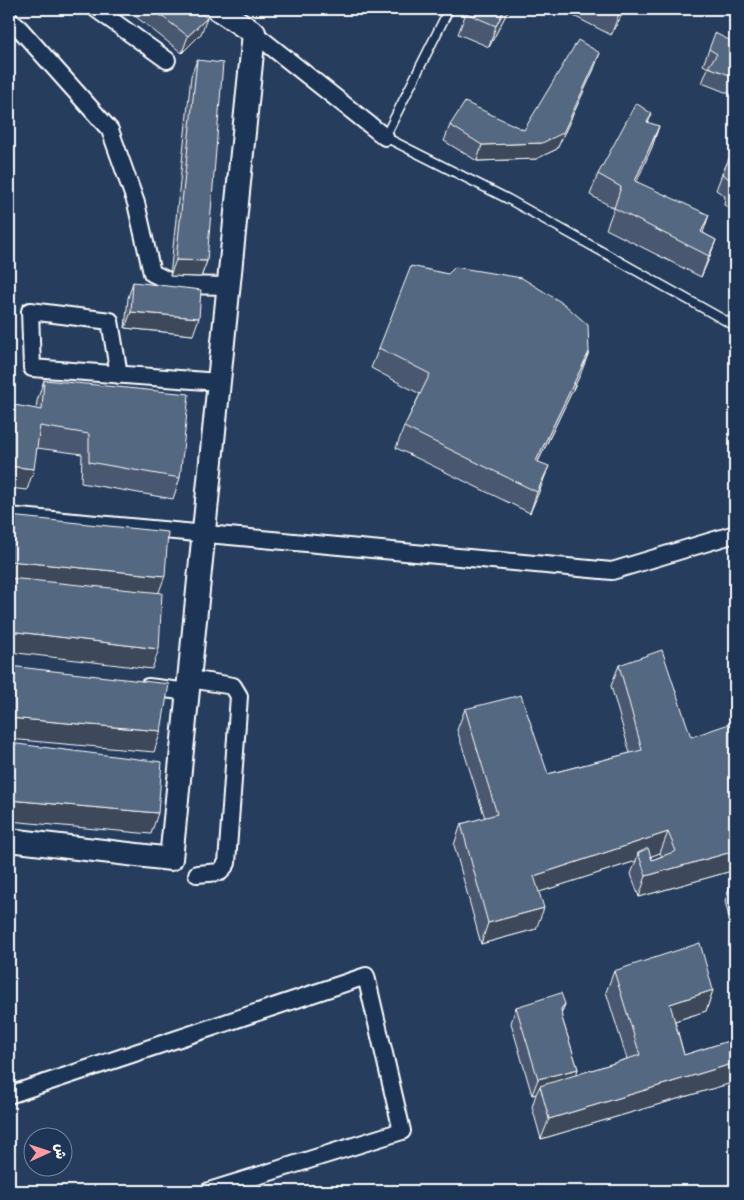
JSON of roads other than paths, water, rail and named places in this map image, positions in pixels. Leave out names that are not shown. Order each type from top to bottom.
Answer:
[{"type":"street","points":[[96,9],[167,60]]},
{"type":"street","points":[[218,9],[254,33],[386,137]]},
{"type":"street","points":[[9,20],[19,28],[110,130],[136,203],[152,273],[177,285],[229,286]]},
{"type":"street","points":[[9,840],[170,859],[190,686],[254,33]]},
{"type":"street","points":[[119,375],[110,321],[30,311],[32,368],[119,375],[219,382]]},
{"type":"street","points":[[9,516],[612,571],[735,534]]},
{"type":"street","points":[[132,685],[233,686],[239,696],[227,863],[220,872],[198,874]]},
{"type":"street","points":[[9,1095],[366,976],[402,1131],[209,1191]]},
{"type":"lane","points":[[448,9],[386,137],[508,199],[735,326]]}]
